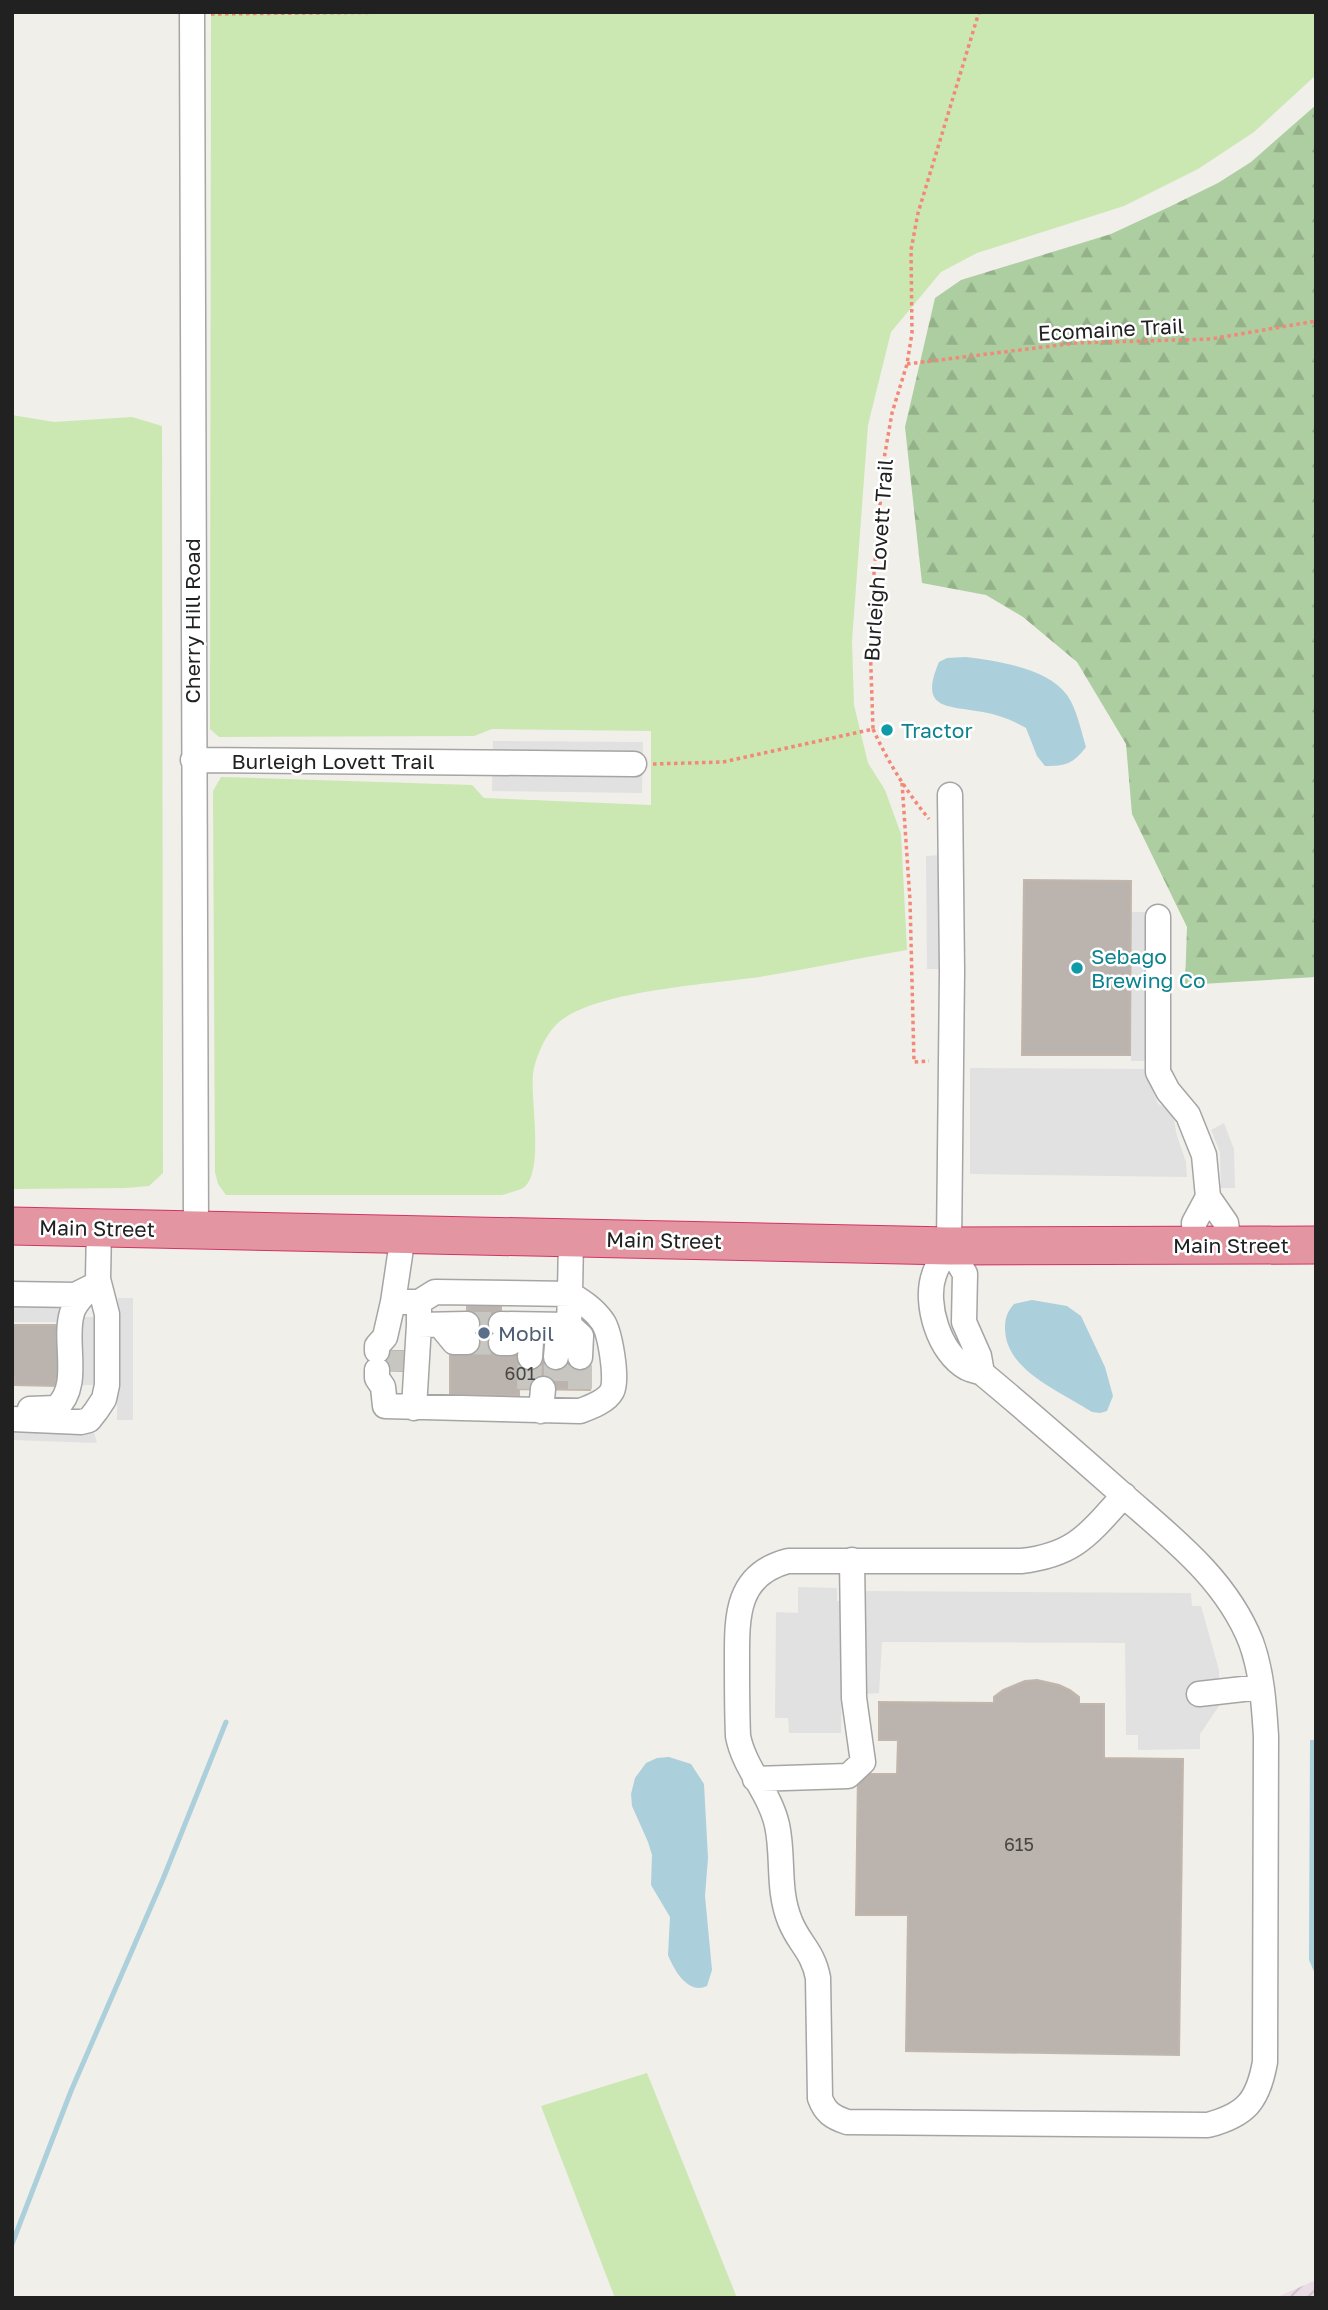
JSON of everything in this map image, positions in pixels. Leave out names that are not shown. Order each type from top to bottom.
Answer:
[{"type":"highway","name":"Main Street","points":[[12,1226],[949,1246],[1316,1245]]},
{"type":"street","name":"Cherry Hill Road","points":[[192,13],[192,760],[196,1230]]},
{"type":"street","name":"Burleigh Lovett Trail","points":[[192,760],[634,764]]},
{"type":"street","points":[[950,795],[952,971],[949,1246],[934,1275],[930,1301],[932,1316],[937,1331],[965,1367],[982,1373],[1174,1537],[1224,1593],[1251,1643],[1261,1687],[1266,1737],[1265,2062],[1262,2080],[1250,2104],[1238,2115],[1208,2125],[847,2122],[835,2118],[825,2110],[820,2098],[818,1978],[815,1961],[790,1923],[783,1902],[777,1824],[740,1751],[737,1624],[743,1597],[755,1579],[776,1564],[804,1560],[1021,1561],[1052,1556],[1078,1543],[1124,1495]]},
{"type":"street","points":[[1158,917],[1158,1072],[1168,1091],[1184,1108],[1202,1147],[1207,1169],[1208,1197],[1194,1223],[1212,1245],[1226,1223],[1208,1197]]},
{"type":"street","points":[[12,1407],[56,1408],[68,1391],[72,1312],[92,1285],[99,1227]]},
{"type":"street","points":[[403,1235],[384,1361],[385,1406],[414,1408],[555,1400],[596,1404],[611,1393],[616,1377],[605,1324],[589,1305],[570,1294],[435,1292],[426,1317],[414,1408]]},
{"type":"street","points":[[501,1333],[546,1325],[570,1294],[571,1238]]},
{"type":"street","points":[[949,1246],[965,1274],[964,1322],[979,1356],[982,1373]]},
{"type":"street","points":[[12,1294],[75,1295],[92,1285]]},
{"type":"street","points":[[12,1419],[81,1422],[89,1420],[104,1399],[107,1385],[107,1314],[92,1285]]},
{"type":"street","points":[[393,1302],[467,1333]]},
{"type":"street","points":[[546,1325],[555,1357],[546,1325]]},
{"type":"street","points":[[755,1779],[848,1776],[863,1762],[854,1698],[852,1559]]},
{"type":"street","points":[[1199,1694],[1261,1687]]},
{"type":"path","points":[[192,13],[407,12]]},
{"type":"path","name":"Burleigh Lovett Trail","points":[[873,729],[870,641],[880,492],[892,413],[907,364],[912,333],[910,263],[918,213],[978,12]]},
{"type":"path","name":"Ecomaine Trail","points":[[907,364],[1076,343],[1211,339],[1316,321]]},
{"type":"path","points":[[634,764],[723,762],[873,729],[902,783],[930,820],[941,830],[951,833]]},
{"type":"path","points":[[902,783],[910,900],[914,1062],[938,1061]]},
{"type":"shaded area","points":[[493,741],[643,742],[642,793],[492,791]]},
{"type":"shaded area","points":[[942,855],[944,969],[927,969],[926,856]]},
{"type":"shaded area","points":[[1130,912],[1148,912],[1149,1061],[1131,1061]]},
{"type":"shaded area","points":[[970,1068],[1144,1069],[1158,1104],[1172,1110],[1186,1162],[1187,1177],[970,1174]]},
{"type":"shaded area","points":[[1224,1123],[1234,1149],[1235,1188],[1221,1188],[1220,1152],[1211,1130]]},
{"type":"shaded area","points":[[118,1298],[133,1298],[133,1420],[117,1420]]},
{"type":"shaded area","points":[[12,1305],[61,1305],[61,1322],[12,1322]]},
{"type":"shaded area","points":[[81,1317],[94,1317],[94,1385],[81,1385]]},
{"type":"shaded area","points":[[12,1424],[92,1426],[97,1443],[12,1440]]},
{"type":"shaded area","points":[[798,1587],[837,1588],[837,1601],[843,1601],[841,1733],[789,1733],[788,1718],[775,1718],[776,1612],[798,1613]]},
{"type":"shaded area","points":[[865,1591],[1191,1593],[1192,1606],[1201,1606],[1219,1670],[1219,1706],[1200,1734],[1200,1749],[1138,1750],[1138,1735],[1126,1735],[1125,1643],[882,1642],[879,1693],[865,1694]]},
{"type":"shaded area","points":[[1316,2280],[1316,2298],[1275,2298]]},
{"type":"green space","points":[[211,12],[1316,12],[1316,75],[1254,132],[1198,169],[1124,206],[977,253],[941,272],[891,332],[868,425],[852,641],[854,705],[868,763],[885,790],[901,834],[907,950],[765,976],[627,995],[576,1011],[554,1027],[536,1061],[533,1074],[535,1152],[530,1180],[523,1188],[502,1195],[226,1195],[218,1184],[215,1172],[213,791],[221,777],[472,785],[484,798],[651,805],[651,731],[492,729],[474,736],[219,737],[210,729]]},
{"type":"green space","points":[[1316,105],[1316,977],[1185,985],[1187,927],[1132,814],[1126,744],[1077,662],[1023,617],[986,595],[922,583],[905,427],[935,298],[961,280],[1111,234],[1218,183],[1251,162]]},
{"type":"green space","points":[[12,415],[54,422],[132,417],[162,426],[163,1173],[149,1186],[12,1189]]},
{"type":"green space","points":[[647,2073],[737,2298],[615,2298],[541,2106]]},
{"type":"water","points":[[966,657],[1021,667],[1058,686],[1073,707],[1086,747],[1068,763],[1045,766],[1037,756],[1026,728],[995,715],[940,703],[934,698],[932,690],[939,662],[947,658]]},
{"type":"water","points":[[1032,1300],[1067,1306],[1081,1316],[1105,1367],[1113,1396],[1107,1411],[1092,1412],[1051,1388],[1015,1357],[1008,1344],[1005,1329],[1007,1315],[1014,1304]]},
{"type":"water","points":[[1310,1740],[1316,1740],[1316,1976],[1309,1960]]},
{"type":"water","points":[[669,1757],[691,1764],[704,1784],[708,1858],[705,1896],[712,1970],[707,1986],[700,1988],[683,1980],[668,1955],[670,1917],[651,1885],[652,1855],[632,1806],[631,1794],[635,1778],[646,1763]]},
{"type":"building","name":"Sebago Brewing Co","points":[[1024,880],[1131,881],[1130,1055],[1022,1055]]},
{"type":"building","name":"Mobil","points":[[467,1304],[501,1304],[501,1348],[467,1348]]},
{"type":"building","points":[[12,1325],[61,1325],[61,1379],[56,1379],[56,1386],[15,1385],[15,1378],[12,1378]]},
{"type":"building","points":[[450,1350],[519,1351],[519,1357],[590,1357],[590,1390],[519,1389],[519,1395],[450,1395]]},
{"type":"building","points":[[369,1351],[403,1351],[402,1371],[368,1370]]},
{"type":"building","points":[[1037,1680],[1070,1690],[1079,1697],[1079,1704],[1104,1704],[1104,1758],[1183,1759],[1179,2055],[906,2051],[908,1915],[856,1915],[858,1774],[897,1774],[898,1740],[879,1740],[879,1702],[994,1703],[994,1697],[1003,1690],[1025,1681]]},
{"type":"waterway","points":[[12,2244],[71,2091],[163,1879],[226,1722]]},
{"type":"tunnel","points":[[467,1324],[501,1324]]},
{"type":"tunnel","points":[[467,1342],[501,1343]]},
{"type":"tunnel","points":[[392,1351],[392,1371]]},
{"type":"tunnel","points":[[529,1389],[530,1357]]},
{"type":"tunnel","points":[[556,1357],[556,1390]]},
{"type":"tunnel","points":[[580,1357],[580,1389]]},
{"type":"place","name":"Tractor","points":[[887,730]]},
{"type":"place","name":"Sebago Brewing Co","points":[[1077,968]]},
{"type":"place","name":"Mobil","points":[[484,1333]]}]
